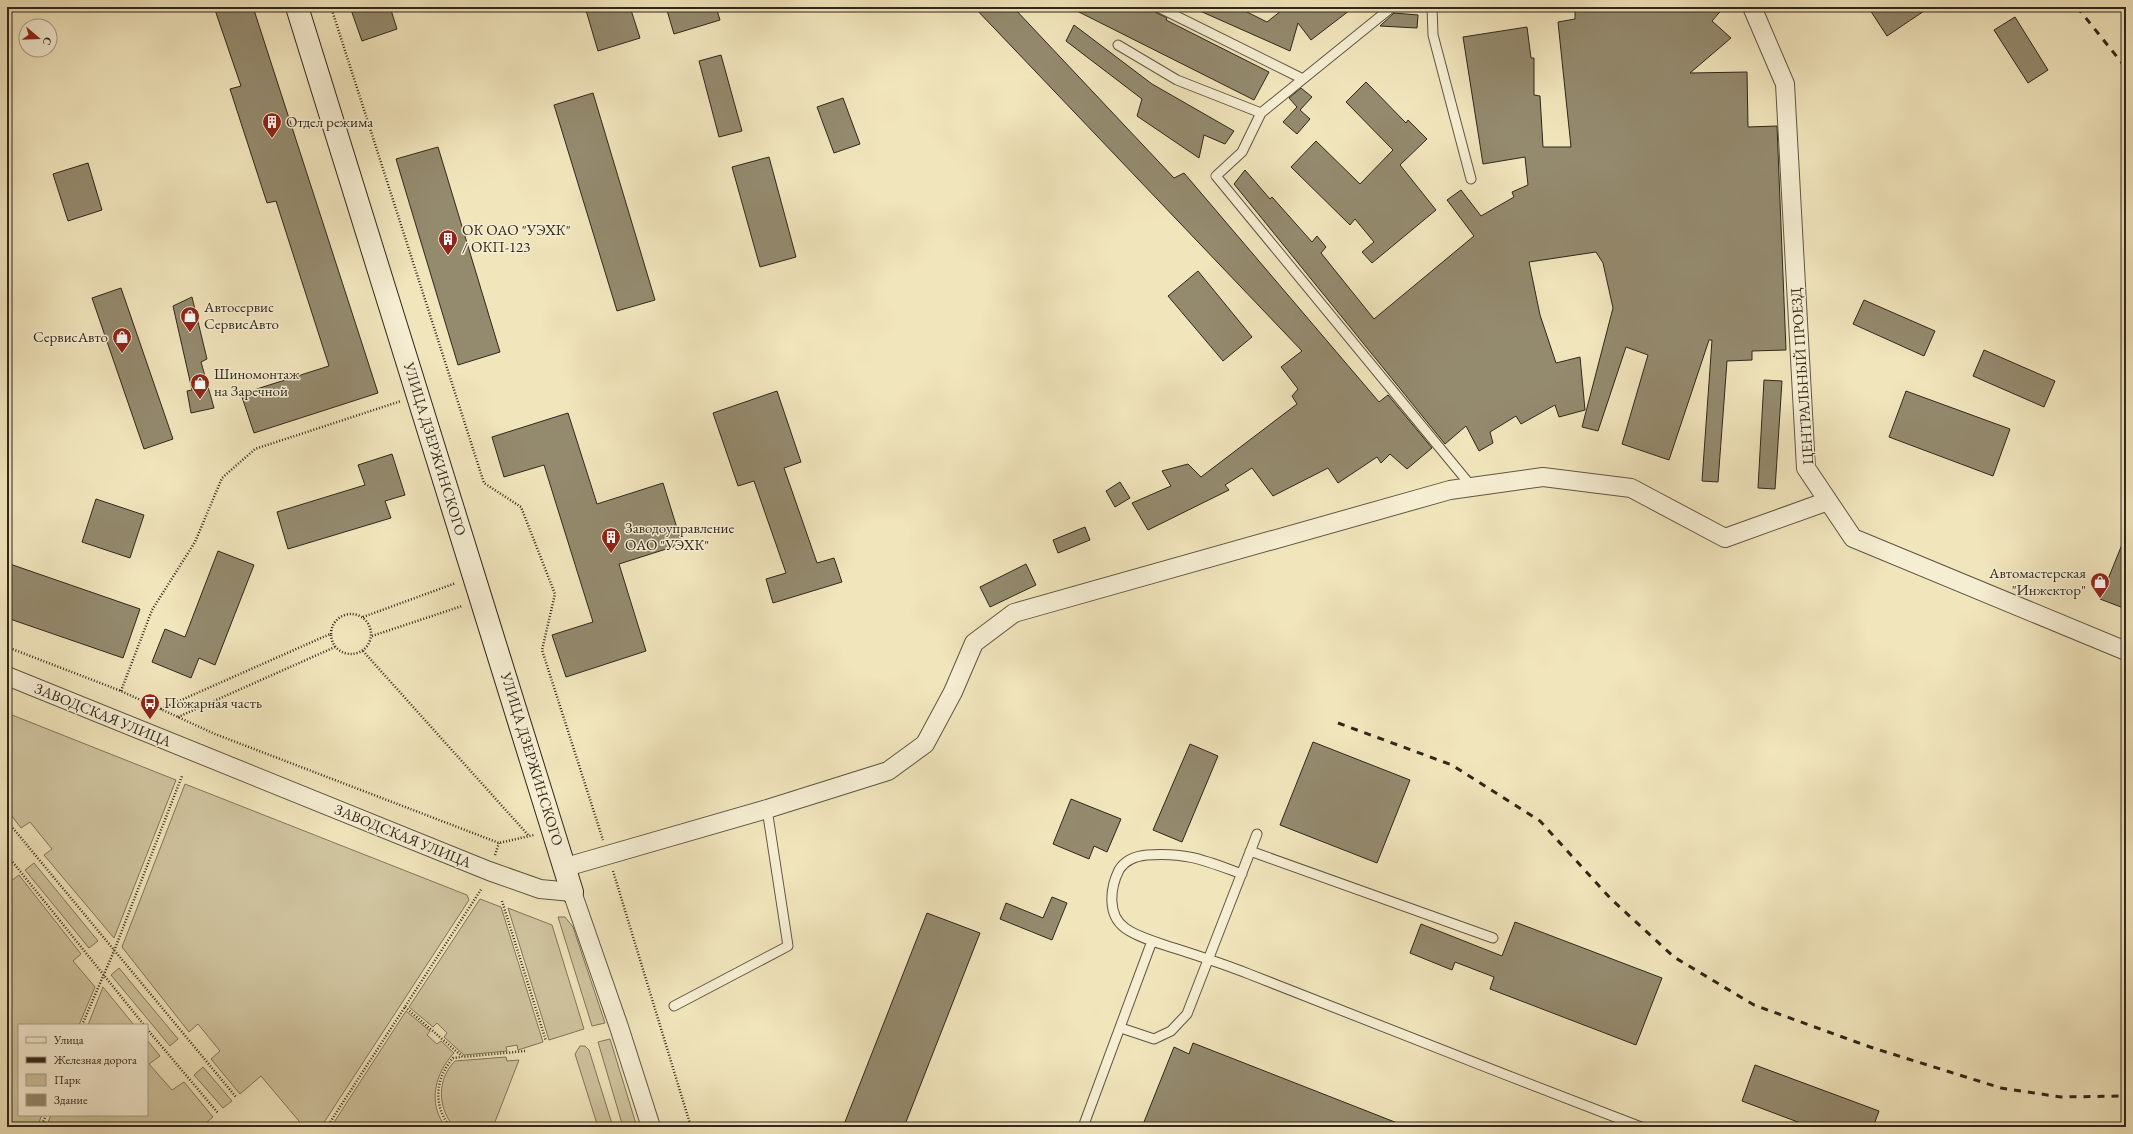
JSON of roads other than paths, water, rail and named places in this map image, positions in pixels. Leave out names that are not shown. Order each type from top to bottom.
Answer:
[{"type":"street","name":"УЛИЦА ДЗЕРЖИНСКОГО","points":[[297,7],[566,867],[572,892]]},
{"type":"street","name":"ЦЕНТРАЛЬНЫЙ ПРОЕЗД","points":[[1752,7],[1785,84],[1806,468],[1852,538],[2126,651]]},
{"type":"street","points":[[566,867],[767,809],[888,771],[925,744],[953,692],[974,643],[1014,613],[1442,492],[1543,477],[1631,488],[1725,538],[1828,501]]},
{"type":"street","name":"ЗАВОДСКАЯ УЛИЦА","points":[[7,676],[489,871],[540,889],[572,892]]},
{"type":"street","points":[[572,892],[620,1027],[651,1127]]},
{"type":"lane","points":[[1158,7],[1303,79]]},
{"type":"lane","points":[[1392,7],[1261,113],[1242,152],[1216,176],[1472,487]]},
{"type":"lane","points":[[1432,7],[1433,35],[1471,179]]},
{"type":"lane","points":[[1118,45],[1176,80],[1261,113]]},
{"type":"lane","points":[[674,1006],[788,946],[767,809]]},
{"type":"lane","points":[[1121,1028],[1154,1039],[1171,1031],[1187,1014],[1257,834]]},
{"type":"lane","points":[[1250,852],[1493,938]]},
{"type":"lane","points":[[1242,874],[1188,855],[1171,854],[1132,858],[1122,866],[1114,881],[1111,901],[1114,913],[1125,928],[1152,941],[1208,959],[1641,1127]]},
{"type":"lane","points":[[1083,1127],[1152,941]]},
{"type":"railway","points":[[2077,7],[2126,68]]},
{"type":"railway","points":[[1338,723],[1452,765],[1540,821],[1611,899],[1674,957],[1754,1005],[1870,1047],[2001,1088],[2061,1097],[2126,1096]]},
{"type":"place","name":"Отдел режима","points":[[272,139]]},
{"type":"place","name":"ОК ОАО \"УЭХК\" / ОКП-123","points":[[448,256]]},
{"type":"place","name":"Автосервис СервисАвто","points":[[190,333]]},
{"type":"place","name":"СервисАвто","points":[[122,354]]},
{"type":"place","name":"Шиномонтаж на Заречной","points":[[200,400]]},
{"type":"place","name":"Заводоуправление ОАО \"УЭХК\"","points":[[611,554]]},
{"type":"place","name":"Автомастерская \"Инжектор\"","points":[[2100,599]]},
{"type":"place","name":"Пожарная часть","points":[[150,720]]}]
